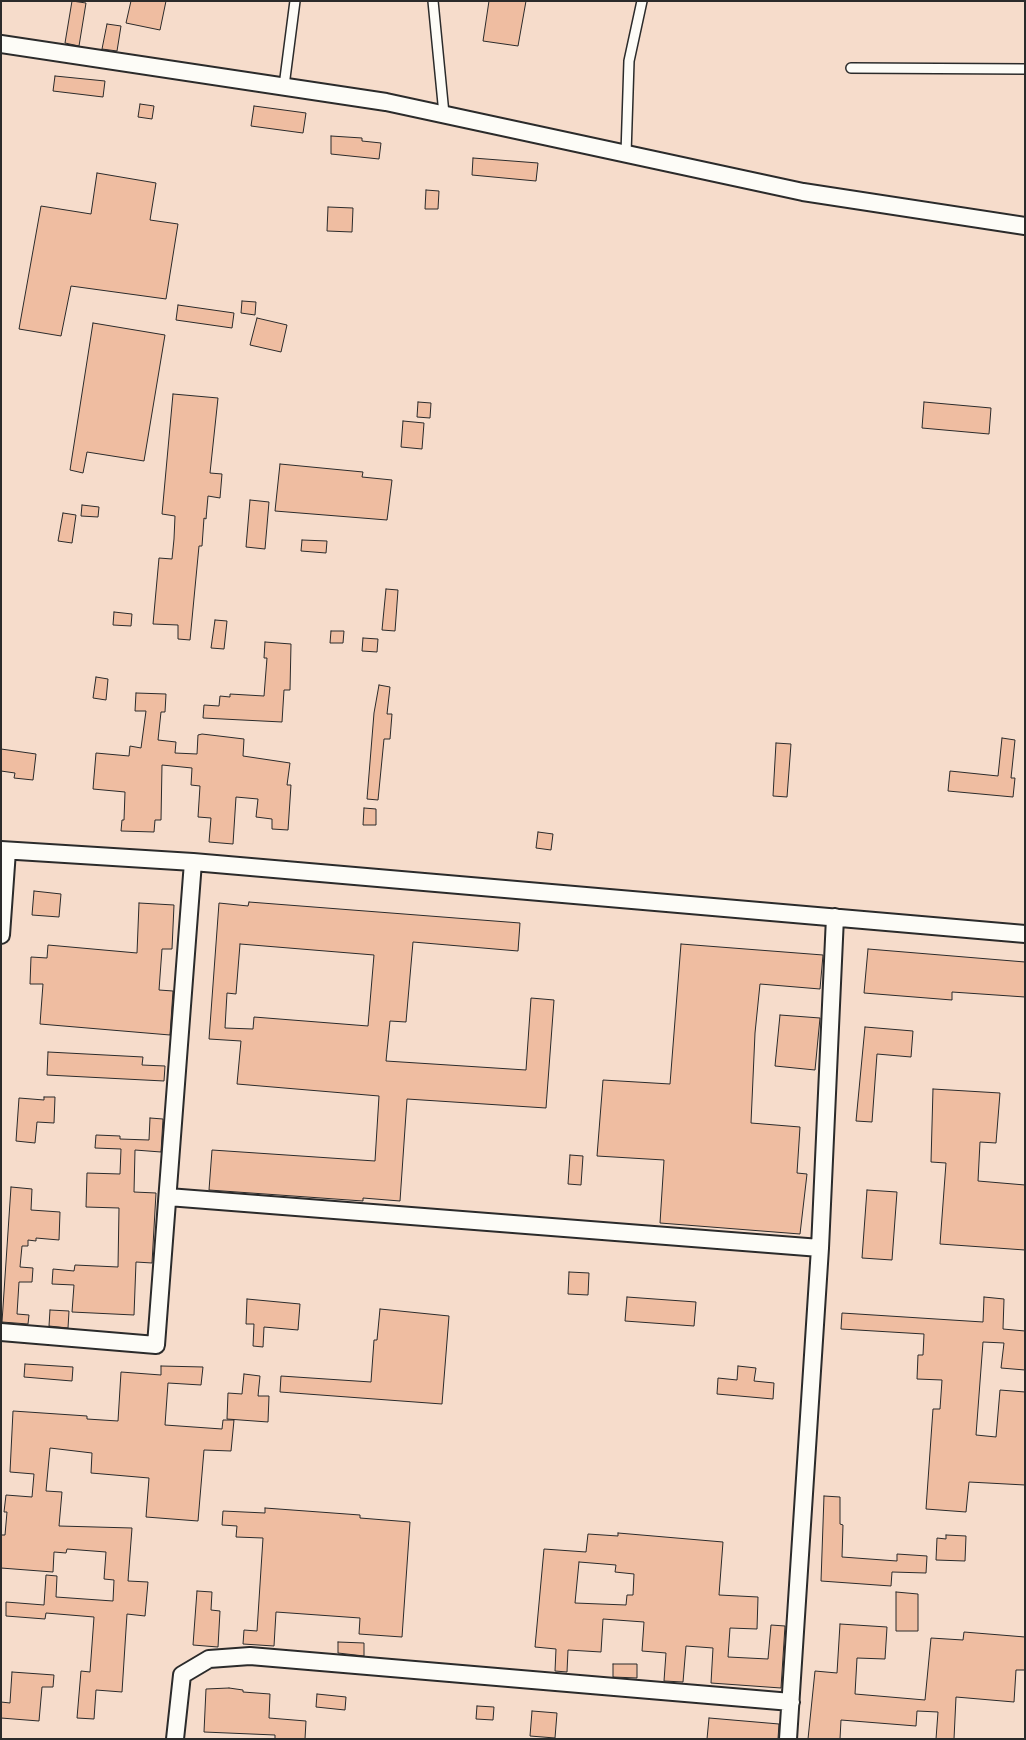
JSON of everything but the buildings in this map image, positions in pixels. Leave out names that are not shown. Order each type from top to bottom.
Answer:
[{"type":"street","points":[[1,44],[386,102],[804,192],[1025,226]]},
{"type":"street","points":[[1,935],[4,851],[194,862],[1025,934]]},
{"type":"street","points":[[1,1332],[156,1345],[194,862]]},
{"type":"street","points":[[788,1739],[820,1248],[835,917]]},
{"type":"street","points":[[168,1197],[820,1248]]},
{"type":"street","points":[[175,1739],[182,1675],[209,1658],[250,1656],[791,1702]]},
{"type":"lane","points":[[284,86],[295,1]]},
{"type":"lane","points":[[433,1],[444,114]]},
{"type":"lane","points":[[626,154],[629,61],[642,1]]},
{"type":"lane","points":[[850,68],[1025,69]]},
{"type":"shaded area","points":[[1,1],[1025,1],[1025,1739],[1,1739]]}]
